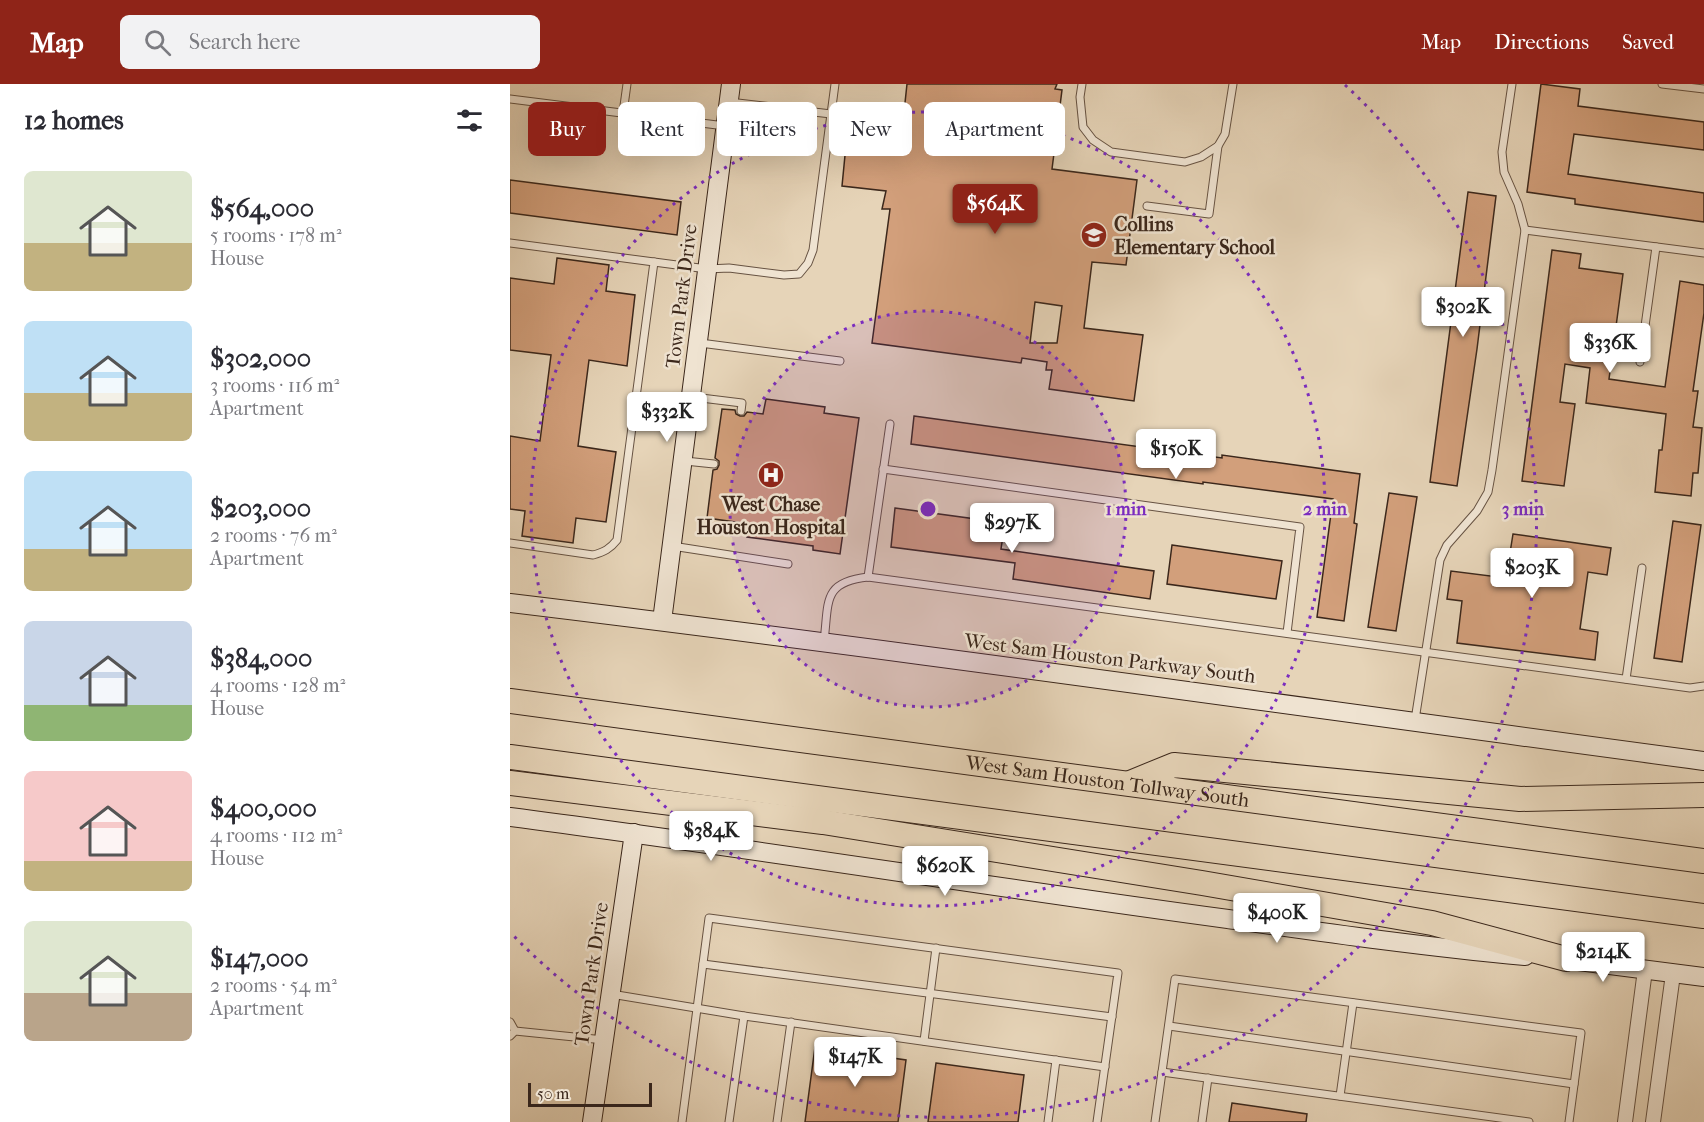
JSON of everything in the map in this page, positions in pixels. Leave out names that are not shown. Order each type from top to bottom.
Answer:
[{"type":"highway","name":"West Sam Houston Tollway South","points":[[510,701],[1704,861]]},
{"type":"highway","points":[[510,757],[1704,916]]},
{"type":"highway","points":[[1129,784],[1174,765],[1520,799],[1704,795]]},
{"type":"highway","points":[[510,783],[823,822],[1202,884],[1432,923],[1566,959]]},
{"type":"main road","name":"Town Park Drive","points":[[662,621],[722,156]]},
{"type":"main road","name":"West Sam Houston Parkway South","points":[[510,603],[662,621],[1704,761]]},
{"type":"main road","points":[[510,817],[1456,950],[1566,959],[1704,977]]},
{"type":"main road","name":"Town Park Drive","points":[[592,1122],[634,833]]},
{"type":"street","points":[[1625,1122],[1646,970]]},
{"type":"street","points":[[1653,1122],[1673,974]]},
{"type":"lane","points":[[625,102],[627,84]]},
{"type":"lane","points":[[833,102],[835,84]]},
{"type":"lane","points":[[1082,84],[1080,97],[1083,127],[1093,140],[1111,152],[1185,162],[1201,157],[1218,147]]},
{"type":"lane","points":[[1147,206],[1209,214],[1218,147],[1226,134],[1233,84]]},
{"type":"lane","points":[[1414,723],[1440,560],[1447,545],[1478,511],[1488,492],[1492,470],[1525,230],[1518,204],[1504,172],[1502,152],[1512,84]]},
{"type":"lane","points":[[1662,84],[1704,89]]},
{"type":"lane","points":[[730,93],[829,114]]},
{"type":"lane","points":[[510,99],[618,112]]},
{"type":"lane","points":[[510,243],[707,269],[729,268],[799,274],[808,263],[813,250],[829,129]]},
{"type":"lane","points":[[1525,230],[1704,254]]},
{"type":"lane","points":[[1640,362],[1656,247]]},
{"type":"lane","points":[[510,543],[593,555],[612,547],[617,540],[654,262]]},
{"type":"lane","points":[[698,343],[840,361]]},
{"type":"lane","points":[[691,396],[742,403],[741,411]]},
{"type":"lane","points":[[634,409],[688,416]]},
{"type":"lane","points":[[868,577],[890,424]]},
{"type":"lane","points":[[683,461],[714,464]]},
{"type":"lane","points":[[883,470],[1300,527],[1287,633]]},
{"type":"lane","points":[[671,546],[788,564]]},
{"type":"lane","points":[[1626,679],[1642,568]]},
{"type":"lane","points":[[824,643],[829,599],[832,592],[838,585],[850,579],[868,577],[1690,688],[1704,686]]},
{"type":"lane","points":[[681,1122],[709,918],[1118,973],[1097,1122]]},
{"type":"lane","points":[[924,1041],[936,948]]},
{"type":"lane","points":[[703,964],[1112,1017]]},
{"type":"lane","points":[[1155,1122],[1175,979],[1581,1033],[1569,1122]]},
{"type":"lane","points":[[611,994],[744,1016],[1105,1067]]},
{"type":"lane","points":[[1340,1096],[1353,1003]]},
{"type":"lane","points":[[729,1122],[744,1016]]},
{"type":"lane","points":[[510,1022],[513,1033],[604,1040]]},
{"type":"lane","points":[[777,1122],[791,1022]]},
{"type":"lane","points":[[1169,1026],[1574,1083]]},
{"type":"lane","points":[[1048,1122],[1056,1060]]},
{"type":"lane","points":[[1162,1072],[1340,1096],[1474,1118],[1529,1122]]},
{"type":"lane","points":[[1202,1122],[1208,1078]]},
{"type":"building","points":[[907,84],[1057,84],[1055,89],[1062,90],[1060,102],[924,102],[924,156],[1054,156],[1052,169],[1137,180],[1126,265],[1092,262],[1084,328],[1143,335],[1134,401],[1049,389],[1052,370],[1046,370],[1047,362],[1022,358],[1021,363],[872,343],[890,209],[882,209],[886,191],[842,186],[845,156],[912,156],[912,102],[905,102]],"holes":[[[1035,302],[1062,306],[1057,343],[1030,343]]]},
{"type":"building","points":[[1541,84],[1580,89],[1578,106],[1704,122],[1704,150],[1574,134],[1568,174],[1704,193],[1704,222],[1575,204],[1575,199],[1527,192]]},
{"type":"building","points":[[510,180],[681,202],[677,235],[510,213]]},
{"type":"building","points":[[1468,192],[1496,196],[1457,486],[1430,482]]},
{"type":"building","points":[[1552,250],[1581,254],[1579,268],[1623,274],[1609,379],[1665,387],[1680,281],[1704,285],[1704,313],[1693,391],[1698,391],[1693,427],[1702,428],[1698,473],[1693,473],[1691,496],[1655,492],[1659,450],[1662,450],[1666,414],[1586,403],[1590,368],[1565,364],[1560,402],[1575,404],[1564,486],[1522,481]]},
{"type":"building","points":[[557,258],[609,265],[606,291],[635,295],[627,366],[589,360],[578,446],[616,452],[606,522],[576,518],[573,543],[522,536],[525,511],[510,509],[510,436],[540,441],[551,355],[510,350],[510,278],[554,284]]},
{"type":"building","points":[[766,399],[825,407],[824,413],[859,418],[840,554],[813,550],[813,546],[747,537],[749,524],[707,518],[713,470],[719,465],[719,461],[715,458],[722,409],[735,410],[740,416],[744,416],[747,412],[763,414]]},
{"type":"building","points":[[914,416],[1222,458],[1222,455],[1360,474],[1354,523],[1357,524],[1344,621],[1317,617],[1333,499],[1203,482],[1203,484],[911,444]]},
{"type":"building","points":[[1389,493],[1417,497],[1396,631],[1368,627]]},
{"type":"building","points":[[895,508],[1005,523],[1001,549],[1154,571],[1150,599],[1013,579],[1015,563],[891,547]]},
{"type":"building","points":[[1673,521],[1701,525],[1682,662],[1654,658]]},
{"type":"building","points":[[1513,534],[1611,548],[1607,575],[1588,572],[1580,629],[1598,632],[1595,660],[1457,643],[1462,601],[1447,599],[1451,571],[1506,578]]},
{"type":"building","points":[[1172,545],[1282,561],[1276,599],[1167,584]]},
{"type":"building","points":[[815,1047],[906,1060],[898,1122],[805,1122]]},
{"type":"building","points":[[936,1063],[1024,1075],[1018,1122],[928,1122]]},
{"type":"building","points":[[1232,1103],[1307,1114],[1306,1122],[1229,1122]]},
{"type":"place","name":"Collins Elementary School","points":[[1094,235]]},
{"type":"place","name":"West Chase Houston Hospital","points":[[771,475]]}]
